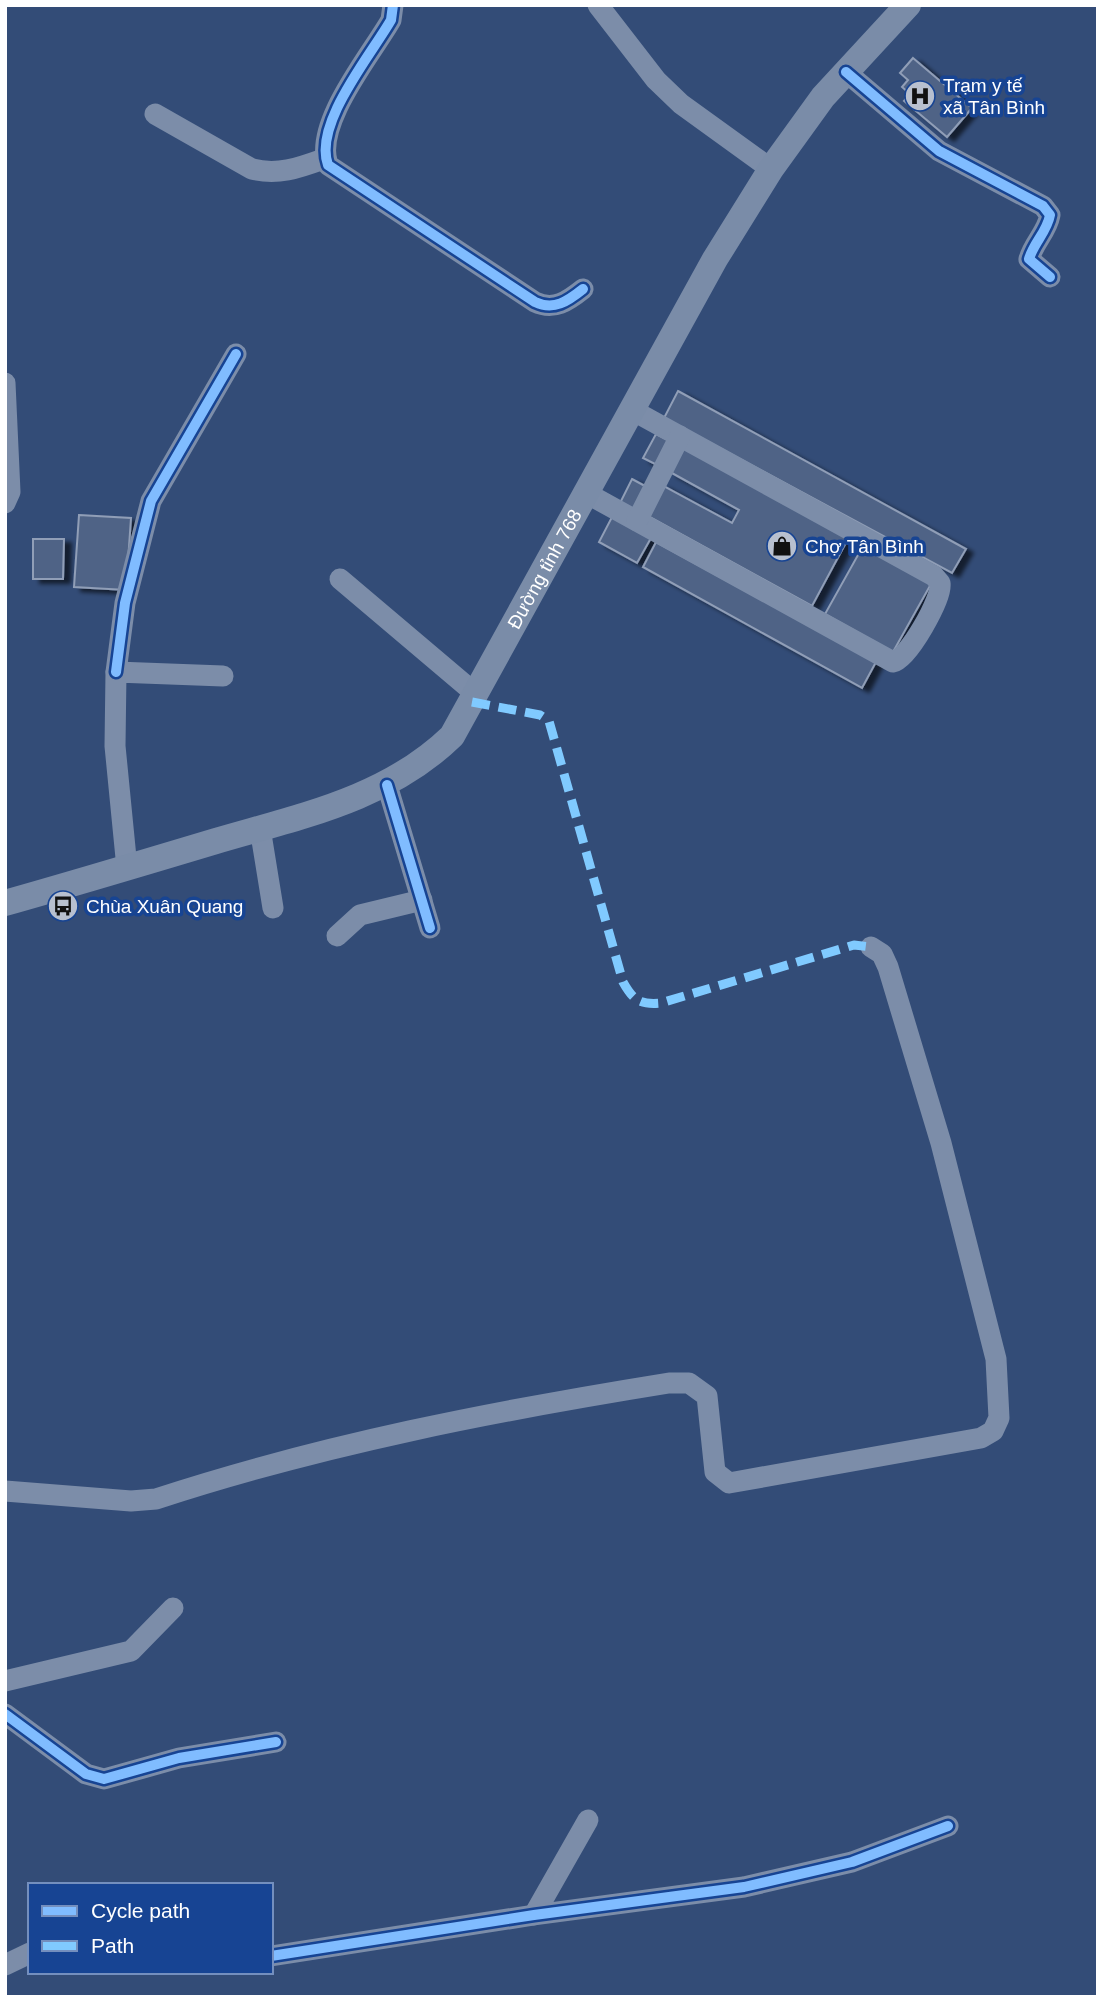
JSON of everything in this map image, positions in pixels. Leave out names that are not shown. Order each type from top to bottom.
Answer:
[{"type":"main road","name":"Đường tỉnh 768","points":[[5,903],[322,810],[387,785],[431,757],[453,736],[715,258],[789,141],[846,72],[908,5]]},
{"type":"street","points":[[393,5],[391,20],[345,94],[334,117],[326,158],[328,165],[535,302],[547,306],[561,304],[583,289]]},
{"type":"street","points":[[597,5],[656,80],[681,104],[771,169]]},
{"type":"street","points":[[846,72],[939,151],[1043,206],[1050,215],[1047,228],[1032,249],[1029,259],[1050,277]]},
{"type":"street","points":[[155,114],[252,169],[265,173],[286,171],[326,158]]},
{"type":"street","points":[[127,868],[115,746],[116,672],[125,603],[151,501],[236,354]]},
{"type":"street","points":[[5,383],[10,492],[5,503]]},
{"type":"street","points":[[586,493],[893,662],[905,655],[939,596],[940,583],[934,576],[632,410]]},
{"type":"street","points":[[637,521],[680,436]]},
{"type":"street","points":[[340,579],[477,695]]},
{"type":"street","points":[[116,672],[223,676]]},
{"type":"street","points":[[387,785],[430,928]]},
{"type":"street","points":[[260,828],[273,908]]},
{"type":"street","points":[[337,936],[360,915],[422,900]]},
{"type":"street","points":[[5,1490],[131,1501],[156,1499],[319,1450],[506,1409],[669,1383],[689,1383],[708,1396],[715,1472],[729,1483],[981,1438],[993,1431],[999,1418],[992,1345],[941,1143],[888,967],[882,954],[871,947]]},
{"type":"street","points":[[5,1681],[131,1650],[173,1608]]},
{"type":"street","points":[[5,1714],[86,1774],[104,1779],[179,1758],[276,1742]]},
{"type":"street","points":[[534,1915],[588,1820]]},
{"type":"street","points":[[273,1956],[534,1915],[765,1883],[852,1862],[948,1826]]},
{"type":"street","points":[[5,1965],[28,1953]]},
{"type":"building","points":[[913,58],[972,108],[947,137],[904,101],[910,94],[902,87],[908,80],[900,73]]},
{"type":"building","points":[[678,391],[966,549],[952,573],[664,418]]},
{"type":"building","points":[[656,434],[670,441],[657,465],[643,458]]},
{"type":"building","points":[[683,447],[849,537],[812,606],[646,515],[662,485],[732,523],[739,510],[670,472]]},
{"type":"building","points":[[632,479],[645,486],[633,510],[620,503]]},
{"type":"building","points":[[79,515],[131,518],[126,590],[74,587]]},
{"type":"building","points":[[612,517],[651,538],[637,563],[599,542]]},
{"type":"building","points":[[33,539],[64,539],[63,579],[33,579]]},
{"type":"building","points":[[656,542],[876,662],[862,688],[643,567]]},
{"type":"building","points":[[863,546],[931,584],[893,652],[825,614]]},
{"type":"marked path","points":[[472,702],[540,715],[549,721],[623,982],[638,1000],[661,1003],[854,945],[871,947]]},
{"type":"cycle path","points":[[393,5],[391,20],[336,110],[326,148],[328,165],[535,302],[555,305],[583,289]]},
{"type":"cycle path","points":[[846,72],[939,151],[1043,206],[1050,215],[1029,259],[1050,277]]},
{"type":"cycle path","points":[[116,672],[125,603],[151,501],[236,354]]},
{"type":"cycle path","points":[[387,785],[430,928]]},
{"type":"cycle path","points":[[5,1714],[86,1774],[104,1779],[179,1758],[276,1742]]},
{"type":"cycle path","points":[[273,1956],[534,1915],[744,1887],[852,1862],[948,1826]]},
{"type":"place","name":"Trạm y tế xã Tân Bình","points":[[920,96]]},
{"type":"place","name":"Chợ Tân Bình","points":[[782,546]]},
{"type":"place","name":"Chùa Xuân Quang","points":[[63,906]]}]
